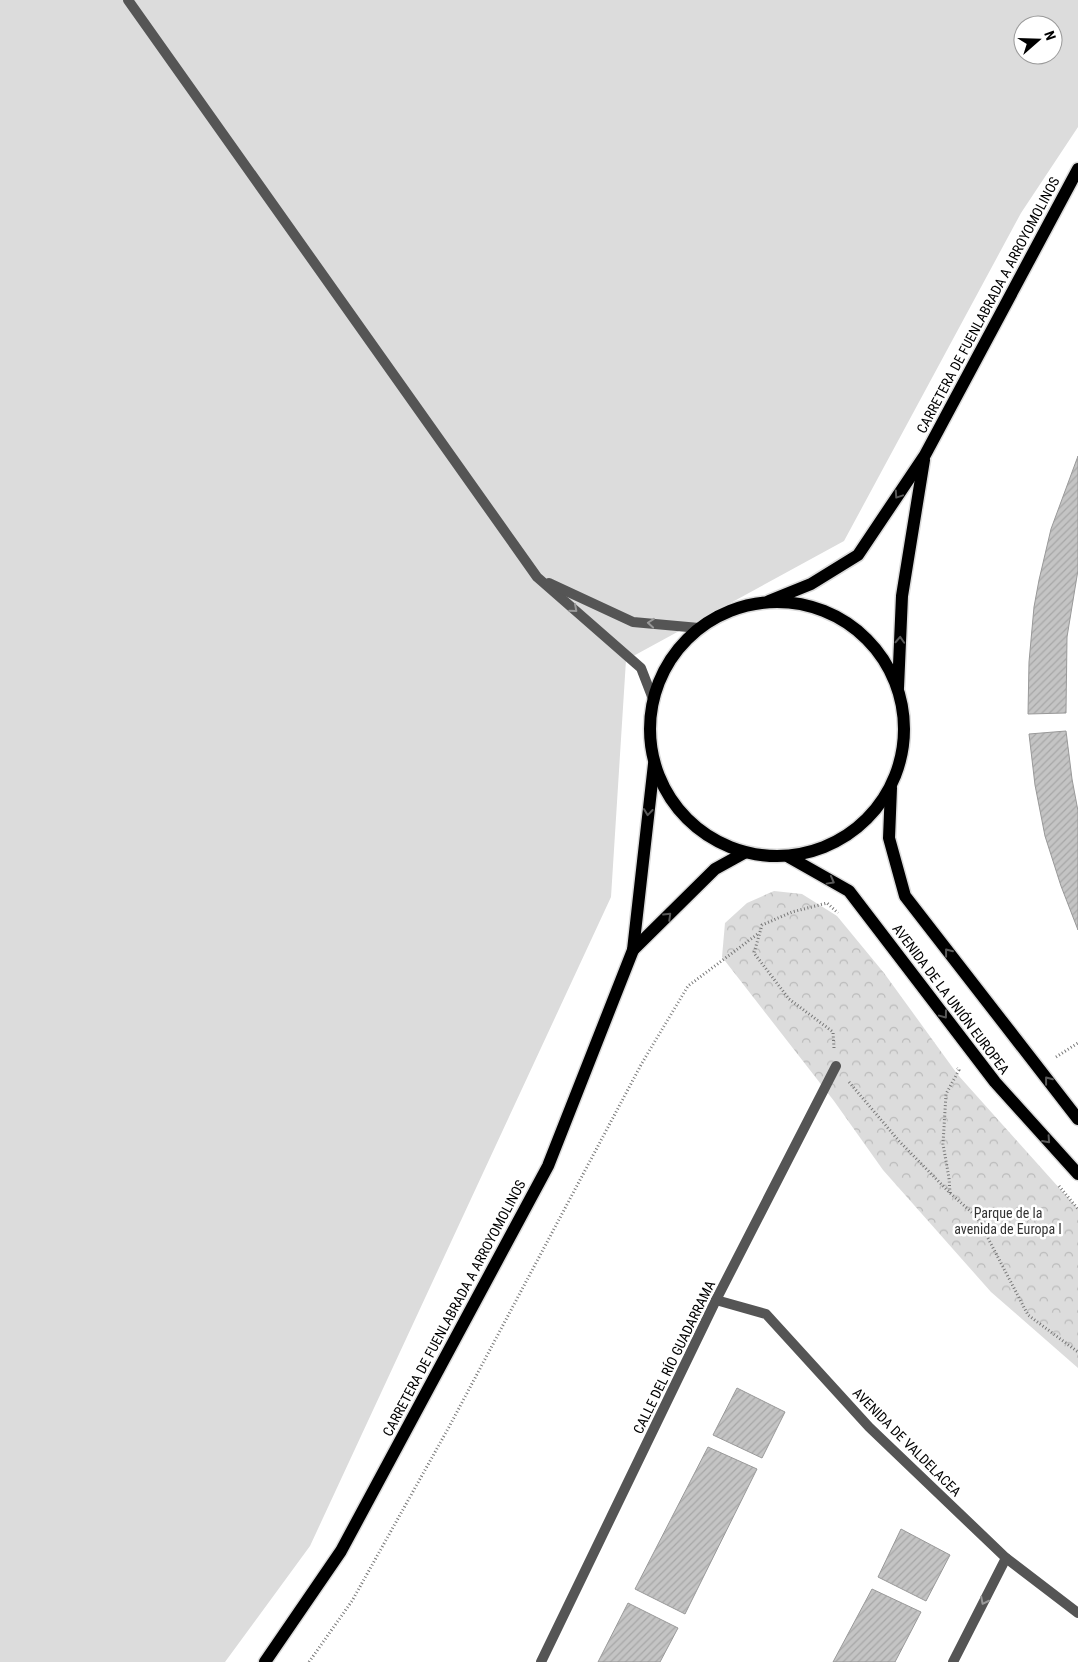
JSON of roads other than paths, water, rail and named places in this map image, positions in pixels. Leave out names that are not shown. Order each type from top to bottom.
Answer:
[{"type":"main road","name":"CARRETERA DE FUENLABRADA A ARROYOMOLINOS","points":[[766,602],[811,584],[858,555],[925,454],[1078,169]]},
{"type":"main road","name":"CARRETERA DE FUENLABRADA A ARROYOMOLINOS","points":[[898,688],[902,596],[925,454]]},
{"type":"main road","points":[[766,602],[808,606],[847,622],[878,651],[898,688],[905,722],[902,756],[891,788],[866,822],[830,846],[789,857],[744,853],[704,835],[673,804],[654,764],[649,731],[653,699],[670,660],[699,628],[731,610],[766,602]]},
{"type":"main road","name":"CARRETERA DE FUENLABRADA A ARROYOMOLINOS","points":[[265,1662],[341,1551],[548,1166],[633,950],[654,764]]},
{"type":"main road","name":"AVENIDA DE LA UNIÓN EUROPEA","points":[[891,788],[889,838],[905,896],[1078,1119]]},
{"type":"main road","name":"CARRETERA DE FUENLABRADA A ARROYOMOLINOS","points":[[633,950],[715,869],[744,853]]},
{"type":"main road","name":"AVENIDA DE LA UNIÓN EUROPEA","points":[[789,857],[849,891],[995,1082],[1078,1174]]},
{"type":"street","points":[[128,0],[537,577],[642,668],[653,699]]},
{"type":"street","points":[[537,577],[633,622],[699,628]]},
{"type":"street","name":"CALLE DEL RÍO GUADARRAMA","points":[[541,1662],[716,1300],[836,1066]]},
{"type":"street","name":"AVENIDA DE VALDELACEA","points":[[716,1300],[766,1314],[869,1427],[1006,1558],[1078,1612]]},
{"type":"street","points":[[953,1662],[1006,1558]]},
{"type":"park label","name":"Parque de la avenida de Europa I","points":[[1008,1222]]}]
